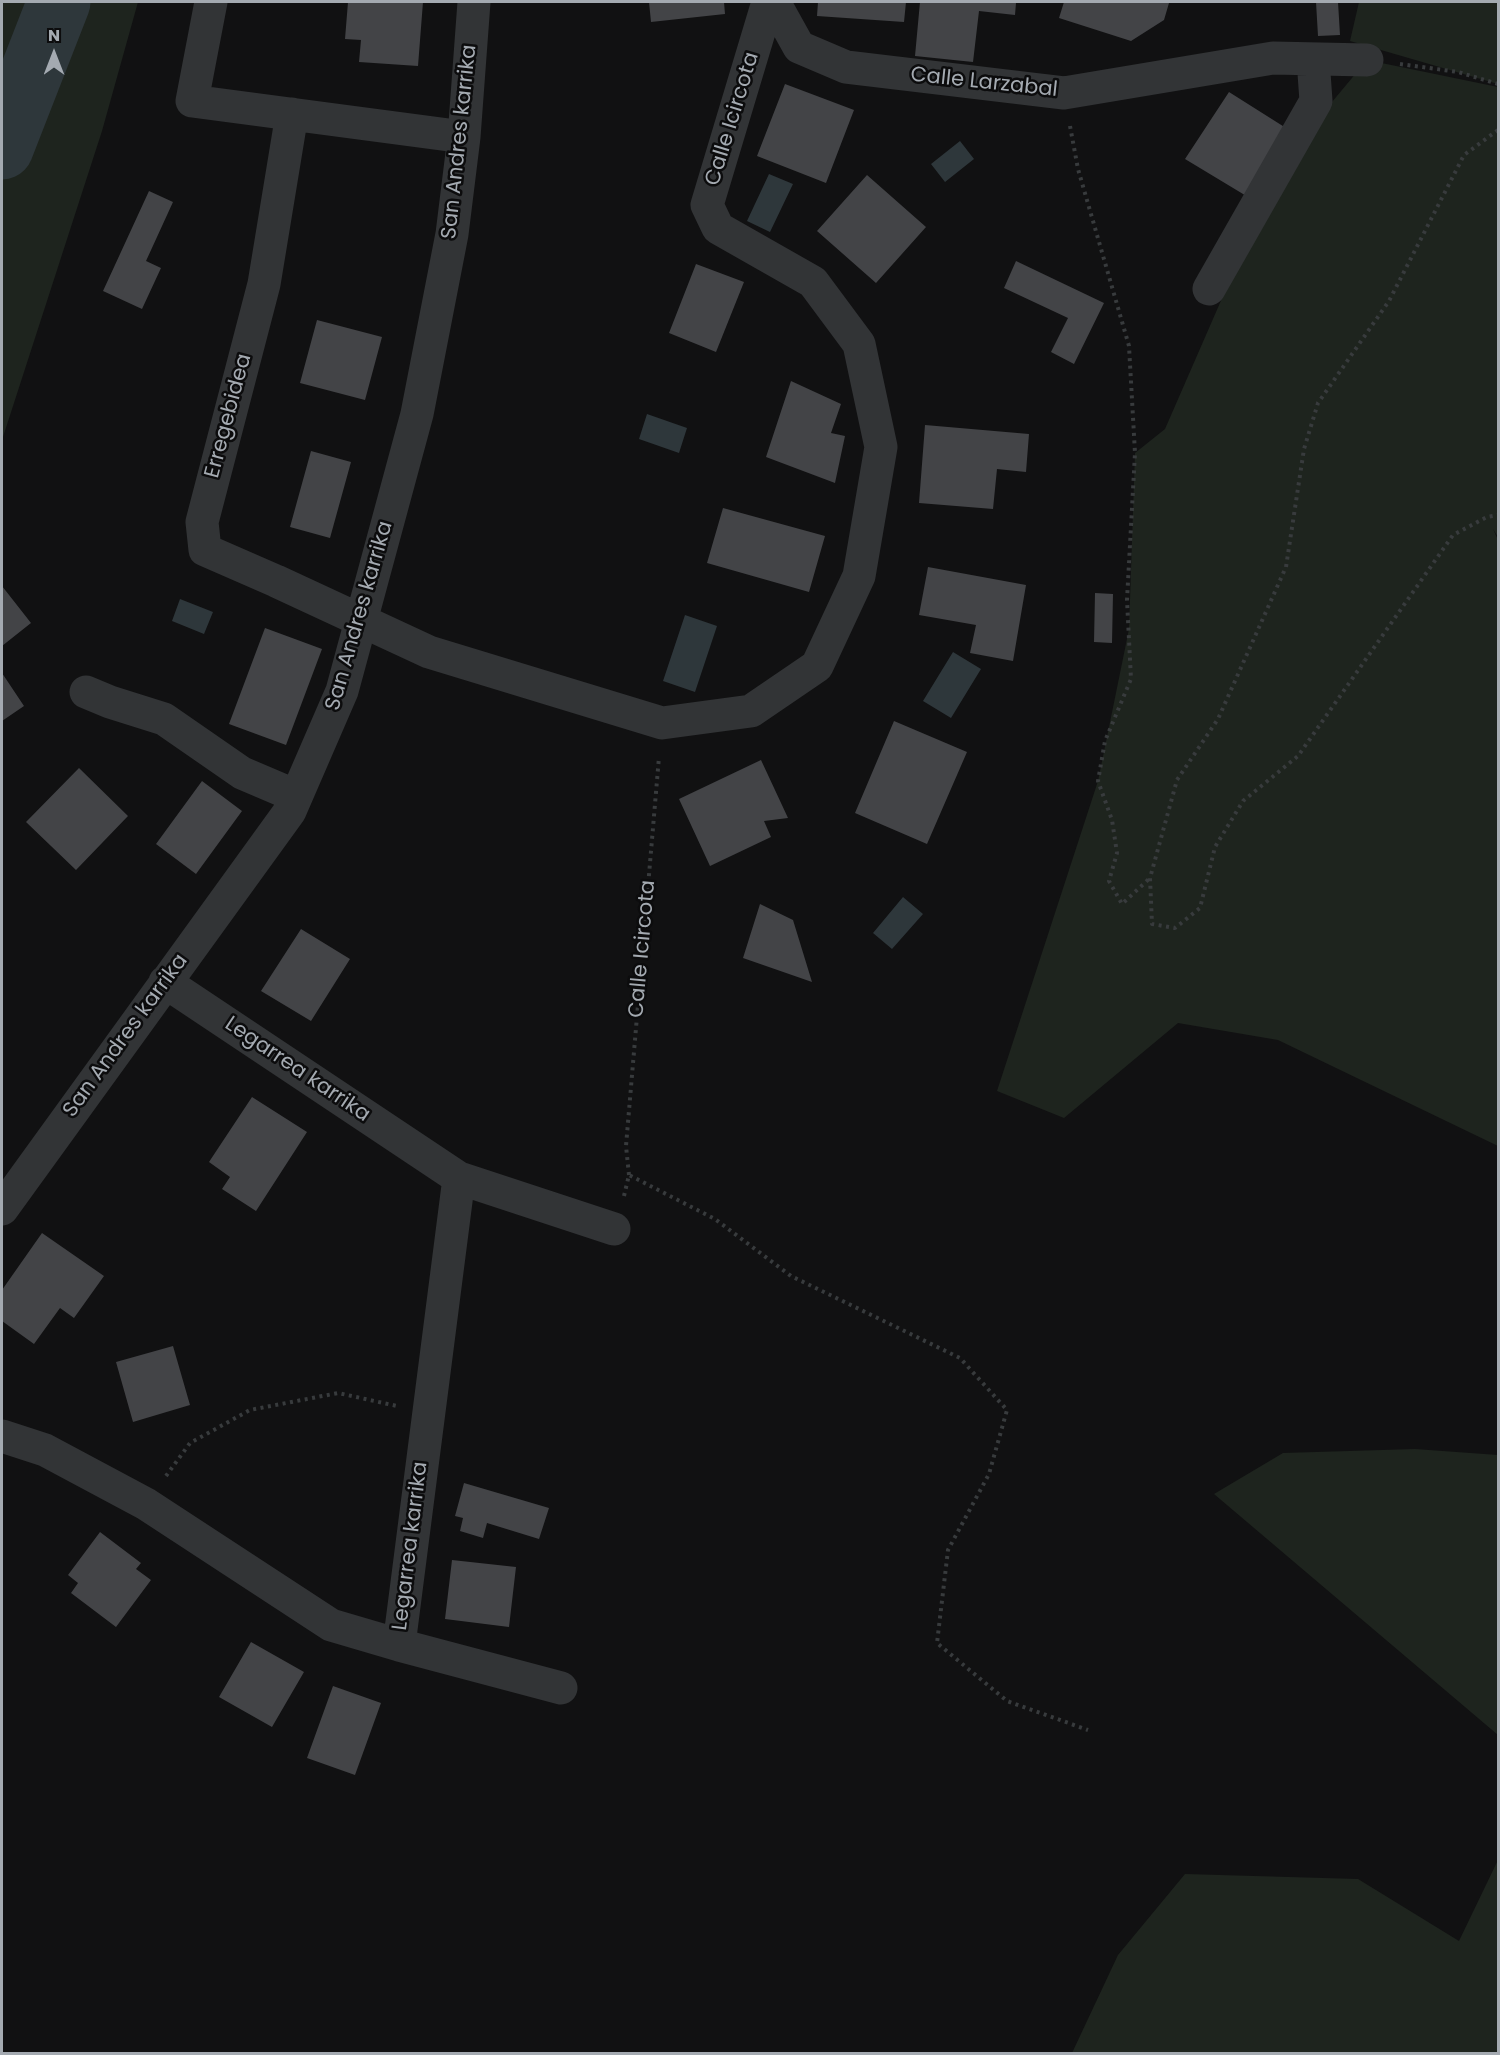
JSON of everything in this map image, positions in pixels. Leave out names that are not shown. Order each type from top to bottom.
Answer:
[{"type":"street","points":[[211,2],[192,101],[464,137]]},
{"type":"street","name":"San Andres karrika","points":[[2,1209],[290,812],[342,691],[417,414],[452,234],[464,137],[474,2]]},
{"type":"street","name":"Calle Icircota","points":[[361,621],[429,652],[662,723],[751,711],[817,666],[859,576],[880,447],[859,344],[813,282],[718,228],[707,205],[768,2]]},
{"type":"street","name":"Calle Larzabal","points":[[774,2],[799,47],[846,67],[1064,93],[1274,58],[1367,60]]},
{"type":"street","points":[[1209,290],[1316,101],[1313,59]]},
{"type":"street","name":"Erregebidea","points":[[292,114],[264,284],[202,522],[205,550],[361,621]]},
{"type":"street","points":[[86,692],[164,719],[242,773],[296,796]]},
{"type":"street","name":"Legarrea karrika","points":[[165,982],[459,1178],[615,1228]]},
{"type":"street","name":"Legarrea karrika","points":[[2,1436],[45,1450],[146,1504],[332,1625],[399,1645],[459,1178]]},
{"type":"street","points":[[399,1645],[561,1688]]},
{"type":"path","points":[[1367,60],[1458,72],[1498,84]]},
{"type":"path","points":[[1064,93],[1078,169],[1129,346],[1135,453],[1128,600],[1131,679],[1105,741],[1098,781],[1112,820],[1117,853],[1109,881],[1122,904],[1150,878]]},
{"type":"path","points":[[1498,130],[1464,155],[1389,301],[1318,403],[1304,449],[1286,567],[1218,719],[1177,780],[1150,878],[1152,924],[1175,928],[1200,908],[1215,847],[1243,801],[1298,756],[1453,535],[1487,517],[1498,515]]},
{"type":"path","name":"Calle Icircota","points":[[629,1175],[626,1146],[662,723]]},
{"type":"path","points":[[615,1228],[629,1175],[715,1219],[791,1276],[960,1358],[1007,1410],[989,1474],[948,1550],[937,1643],[1007,1701],[1088,1730]]},
{"type":"path","points":[[146,1504],[190,1443],[250,1410],[338,1393],[429,1413]]},
{"type":"shaded area","points":[[2,2],[138,2],[102,131],[2,440]]},
{"type":"shaded area","points":[[1359,2],[1498,2],[1498,84],[1350,41]]},
{"type":"shaded area","points":[[1367,60],[1498,87],[1498,537],[1493,529],[1498,540],[1498,1146],[1278,1040],[1178,1023],[1064,1118],[997,1091],[1098,781],[1129,629],[1135,453],[1165,429],[1281,163]]},
{"type":"shaded area","points":[[960,141],[974,159],[945,182],[931,164]]},
{"type":"shaded area","points":[[769,174],[793,184],[770,232],[747,221]]},
{"type":"shaded area","points":[[647,414],[687,428],[679,453],[639,439]]},
{"type":"shaded area","points":[[180,599],[213,612],[204,634],[172,621]]},
{"type":"shaded area","points":[[685,615],[717,626],[695,692],[663,681]]},
{"type":"shaded area","points":[[953,652],[981,669],[951,718],[923,701]]},
{"type":"shaded area","points":[[903,897],[923,914],[892,949],[873,933]]},
{"type":"shaded area","points":[[1415,1449],[1498,1455],[1498,1735],[1214,1494],[1283,1453]]},
{"type":"shaded area","points":[[1498,1860],[1498,2053],[1072,2053],[1118,1955],[1185,1874],[1358,1879],[1459,1941]]},
{"type":"building","points":[[348,2],[423,2],[418,66],[359,62],[361,40],[345,39]]},
{"type":"building","points":[[649,2],[724,2],[725,14],[651,22]]},
{"type":"building","points":[[818,2],[906,2],[904,22],[817,16]]},
{"type":"building","points":[[920,2],[1016,3],[1015,15],[979,11],[973,62],[915,56]]},
{"type":"building","points":[[1064,2],[1169,3],[1164,20],[1131,41],[1059,18]]},
{"type":"building","points":[[1316,2],[1338,2],[1340,35],[1318,36]]},
{"type":"building","points":[[785,84],[854,110],[826,183],[757,156]]},
{"type":"building","points":[[1229,92],[1286,128],[1248,197],[1185,159]]},
{"type":"building","points":[[867,175],[926,227],[876,283],[817,231]]},
{"type":"building","points":[[149,191],[173,202],[146,261],[161,268],[142,309],[103,291]]},
{"type":"building","points":[[1016,261],[1104,303],[1074,364],[1051,352],[1068,318],[1004,288]]},
{"type":"building","points":[[696,264],[744,282],[716,352],[669,333]]},
{"type":"building","points":[[317,320],[382,337],[365,400],[300,383]]},
{"type":"building","points":[[791,381],[841,404],[831,433],[845,436],[835,483],[766,457]]},
{"type":"building","points":[[925,425],[1029,434],[1026,472],[997,469],[993,509],[919,503]]},
{"type":"building","points":[[311,451],[351,462],[330,538],[290,527]]},
{"type":"building","points":[[723,508],[825,536],[809,592],[707,563]]},
{"type":"building","points":[[928,567],[1026,585],[1013,661],[970,653],[976,625],[919,615]]},
{"type":"building","points":[[2,586],[31,623],[2,646]]},
{"type":"building","points":[[1095,593],[1113,594],[1112,643],[1094,642]]},
{"type":"building","points":[[265,628],[322,649],[286,745],[229,724]]},
{"type":"building","points":[[2,673],[24,706],[2,721]]},
{"type":"building","points":[[894,721],[967,752],[927,844],[855,813]]},
{"type":"building","points":[[761,760],[788,818],[764,821],[771,837],[710,866],[679,799]]},
{"type":"building","points":[[79,768],[128,816],[76,870],[26,822]]},
{"type":"building","points":[[202,781],[242,811],[196,874],[156,844]]},
{"type":"building","points":[[760,904],[793,920],[812,982],[743,958]]},
{"type":"building","points":[[301,929],[350,959],[311,1021],[261,991]]},
{"type":"building","points":[[252,1097],[307,1132],[256,1211],[222,1189],[230,1177],[209,1162]]},
{"type":"building","points":[[42,1233],[104,1276],[74,1318],[60,1308],[34,1344],[2,1321],[2,1290]]},
{"type":"building","points":[[173,1346],[190,1405],[133,1422],[116,1362]]},
{"type":"building","points":[[464,1483],[549,1508],[539,1539],[487,1523],[483,1538],[460,1531],[463,1518],[455,1516]]},
{"type":"building","points":[[100,1532],[141,1563],[136,1569],[151,1580],[116,1627],[71,1593],[78,1583],[68,1575]]},
{"type":"building","points":[[452,1560],[516,1567],[509,1627],[445,1619]]},
{"type":"building","points":[[251,1642],[304,1672],[272,1727],[219,1697]]},
{"type":"building","points":[[333,1686],[381,1703],[355,1775],[307,1758]]},
{"type":"waterway","points":[[2,148],[59,2]]}]
